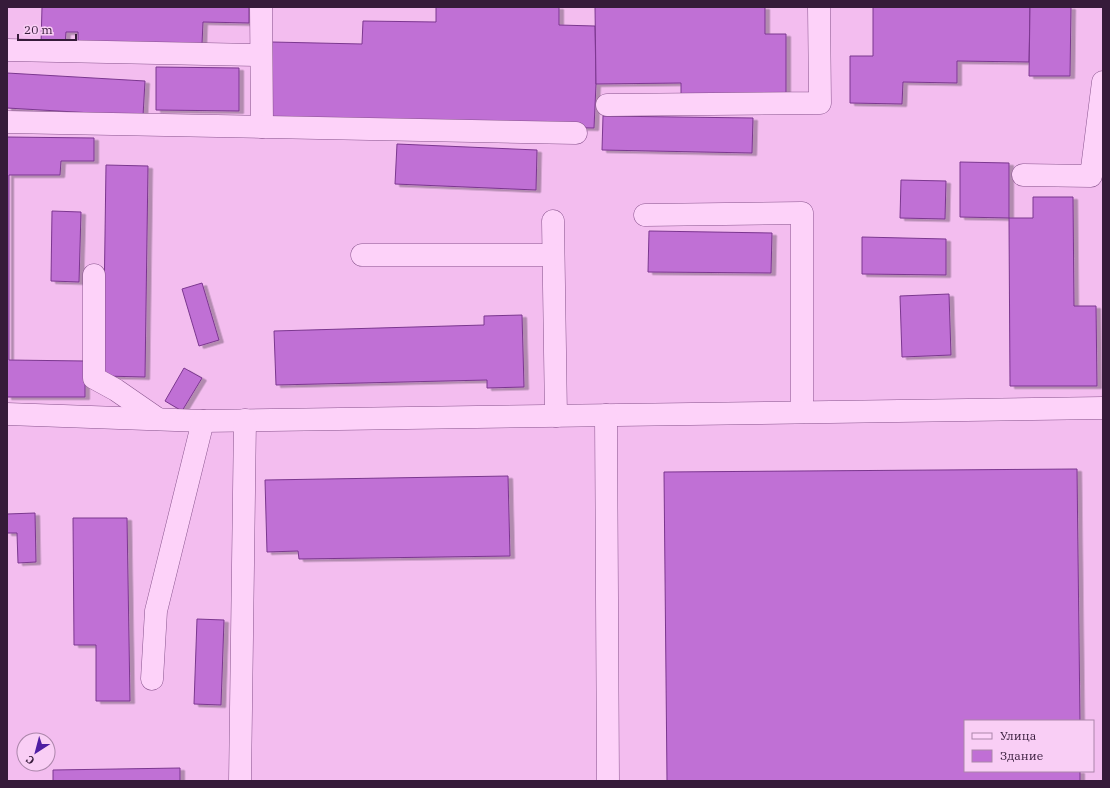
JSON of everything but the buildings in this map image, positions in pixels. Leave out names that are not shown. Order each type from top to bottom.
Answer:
[{"type":"lane","points":[[261,7],[262,127]]},
{"type":"lane","points":[[607,105],[820,103],[819,7]]},
{"type":"lane","points":[[7,50],[261,55]]},
{"type":"lane","points":[[1023,175],[1091,176],[1103,82]]},
{"type":"lane","points":[[7,122],[576,133]]},
{"type":"lane","points":[[645,214],[802,214],[802,412]]},
{"type":"lane","points":[[553,222],[556,416]]},
{"type":"lane","points":[[362,255],[553,255]]},
{"type":"lane","points":[[94,276],[94,378],[116,390],[158,419]]},
{"type":"lane","points":[[7,414],[203,421],[1103,408]]},
{"type":"lane","points":[[606,415],[608,781]]},
{"type":"lane","points":[[240,781],[245,420]]},
{"type":"lane","points":[[152,679],[156,610],[203,421]]}]
